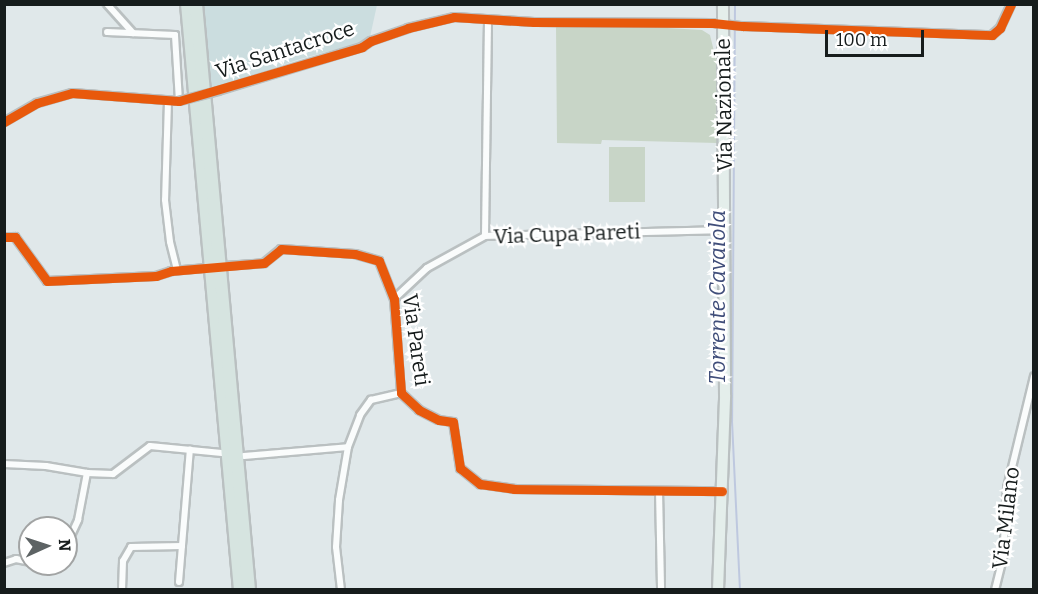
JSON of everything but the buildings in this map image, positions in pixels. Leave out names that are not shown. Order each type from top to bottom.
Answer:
[{"type":"highway","points":[[188,4],[240,590]]},
{"type":"highway","points":[[196,4],[249,590]]},
{"type":"main road","name":"Via Nazionale","points":[[718,590],[722,491],[725,230],[725,22],[723,4]]},
{"type":"street","points":[[107,4],[133,33]]},
{"type":"street","name":"Via Santacroce","points":[[4,122],[37,103],[72,93],[179,101],[362,48],[371,41],[408,28],[454,17],[534,22],[725,22],[743,26],[992,35],[1004,19],[1011,4]]},
{"type":"street","points":[[485,236],[488,18]]},
{"type":"street","points":[[107,32],[175,35],[179,101]]},
{"type":"street","points":[[168,101],[165,200],[170,242],[177,270]]},
{"type":"street","name":"Via Cupa Pareti","points":[[394,299],[427,268],[485,236],[725,230]]},
{"type":"street","points":[[4,237],[15,237],[47,281],[156,276],[177,270],[204,268]]},
{"type":"street","name":"Via Pareti","points":[[225,266],[264,263],[281,249],[355,254],[379,261],[394,299],[401,393],[419,410],[439,420],[453,422],[460,468],[480,484],[514,489],[722,491]]},
{"type":"street","name":"Via Milano","points":[[995,590],[1003,558],[1007,488],[1034,376]]},
{"type":"street","points":[[341,590],[336,547],[339,500],[348,447],[360,415],[371,400],[401,393]]},
{"type":"street","points":[[4,464],[46,466],[87,473],[113,474],[150,446],[190,448],[222,453]]},
{"type":"street","points":[[244,456],[348,447]]},
{"type":"street","points":[[180,582],[190,448]]},
{"type":"street","points":[[78,520],[87,473]]},
{"type":"street","points":[[659,491],[662,590]]},
{"type":"street","points":[[122,590],[123,561],[131,547],[182,546]]},
{"type":"shaded area","points":[[204,5],[377,5],[370,37],[360,43],[300,59],[209,90]]},
{"type":"green space","points":[[632,26],[702,30],[710,35],[717,64],[717,143],[602,140],[601,144],[557,143],[556,27]]},
{"type":"green space","points":[[609,147],[645,147],[645,202],[609,202]]},
{"type":"waterway","name":"Torrente Cavaiola","points":[[735,4],[732,421],[740,590]]},
{"type":"cycle path","points":[[4,122],[37,103],[72,93],[179,101],[362,47],[371,41],[408,28],[454,17],[534,22],[713,23],[992,35],[1000,28],[1011,4]]},
{"type":"cycle path","points":[[4,237],[15,237],[47,281],[156,276],[171,271],[264,263],[281,249],[355,254],[379,261],[394,299],[401,393],[419,410],[439,420],[453,422],[460,468],[480,484],[514,489],[722,491]]}]
